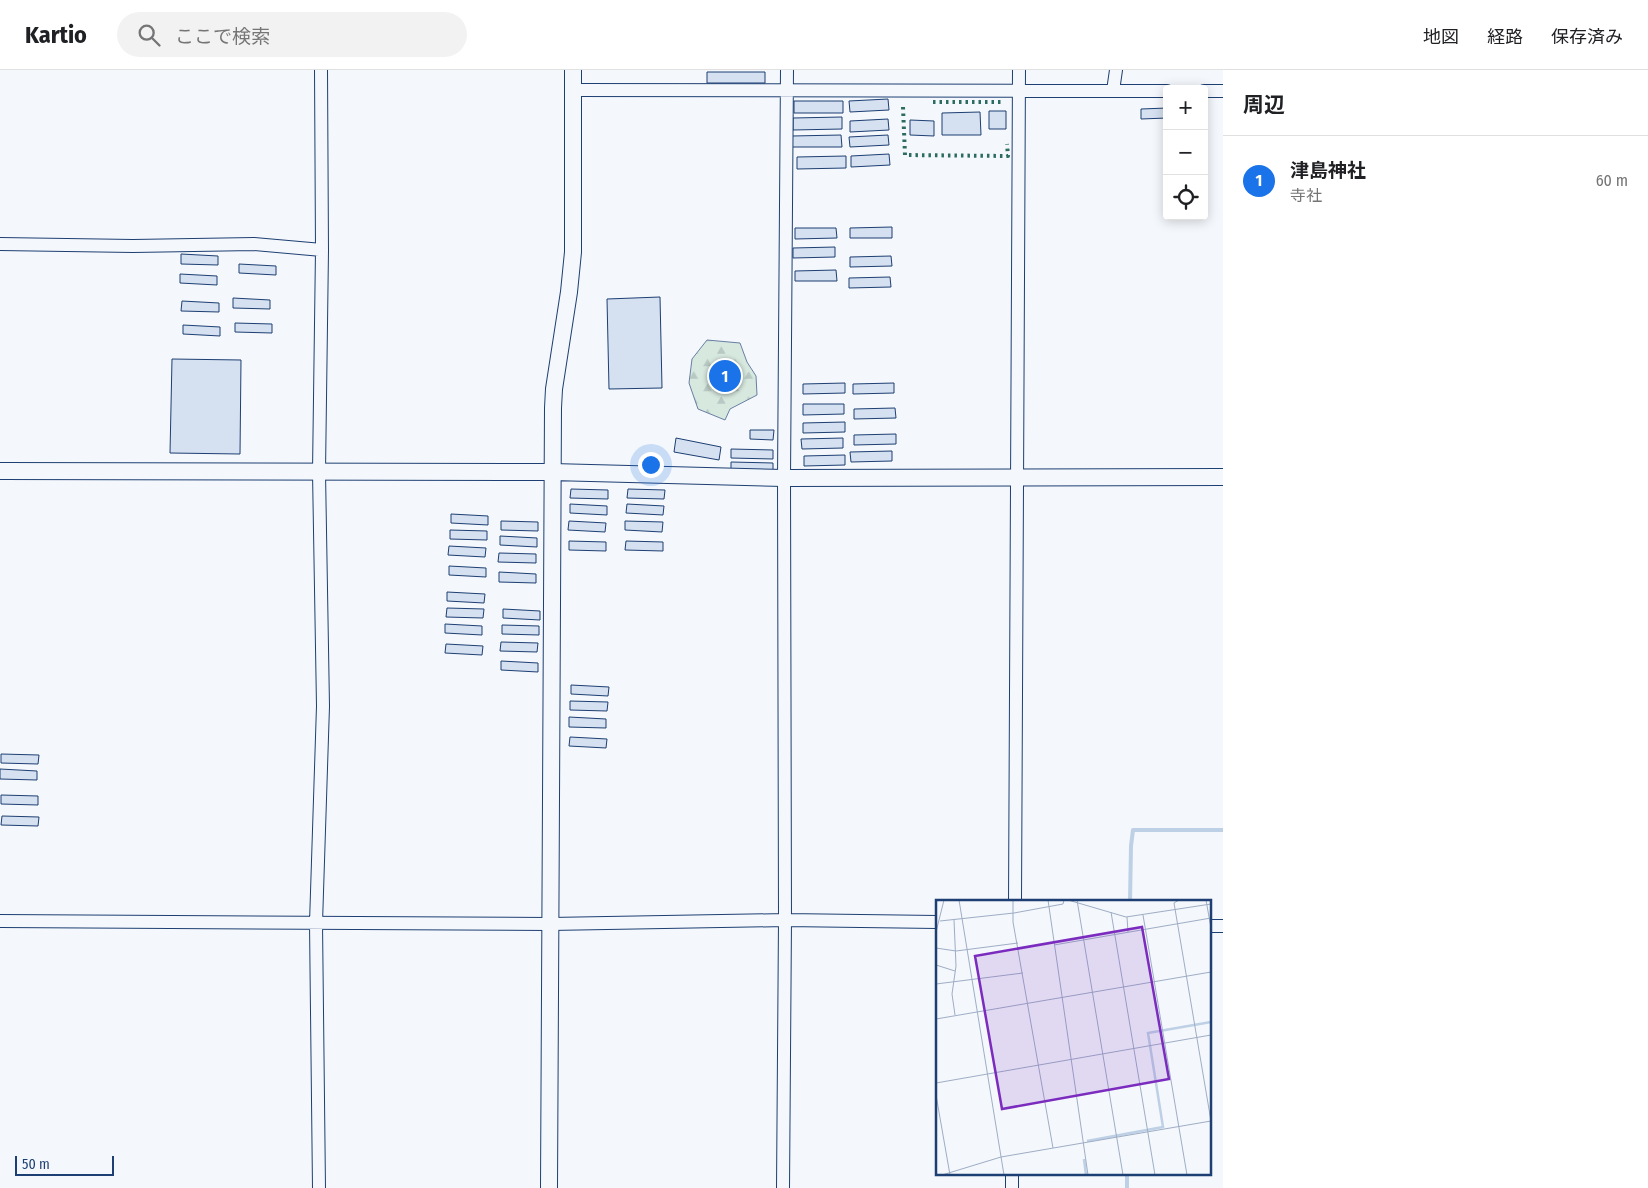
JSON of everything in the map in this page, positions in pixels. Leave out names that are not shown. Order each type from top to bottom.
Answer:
[{"type":"street","points":[[318,1188],[316,923],[323,706],[319,472],[322,250],[321,70]]},
{"type":"street","points":[[549,1188],[552,472],[554,389],[569,292],[573,252],[573,70]]},
{"type":"street","points":[[783,1188],[785,920],[784,478],[787,70]]},
{"type":"street","points":[[1015,900],[1019,70]]},
{"type":"street","points":[[1113,91],[1116,70]]},
{"type":"street","points":[[573,90],[1163,91]]},
{"type":"street","points":[[1208,91],[1223,92]]},
{"type":"street","points":[[0,244],[133,246],[254,244],[322,250]]},
{"type":"street","points":[[0,471],[552,472],[784,478],[1223,477]]},
{"type":"street","points":[[0,921],[550,924],[785,920],[936,922]]},
{"type":"street","points":[[1210,926],[1223,926]]},
{"type":"green space","points":[[707,340],[740,343],[747,362],[756,376],[757,395],[730,409],[725,420],[698,409],[689,383],[692,359]]},
{"type":"building","points":[[707,72],[765,72],[765,83],[707,83]]},
{"type":"building","points":[[888,99],[889,110],[850,112],[849,101]]},
{"type":"building","points":[[794,101],[843,101],[843,113],[794,113]]},
{"type":"building","points":[[1163,108],[1163,118],[1141,119],[1141,109]]},
{"type":"building","points":[[989,111],[1006,111],[1006,129],[989,129]]},
{"type":"building","points":[[980,112],[981,135],[942,135],[942,113]]},
{"type":"building","points":[[842,117],[842,129],[793,130],[793,118]]},
{"type":"building","points":[[888,119],[889,130],[850,132],[850,121]]},
{"type":"building","points":[[910,120],[934,121],[934,136],[910,135]]},
{"type":"building","points":[[841,135],[842,147],[792,147],[792,136]]},
{"type":"building","points":[[888,135],[889,145],[850,147],[849,137]]},
{"type":"building","points":[[889,154],[890,165],[851,167],[851,156]]},
{"type":"building","points":[[846,156],[846,168],[797,169],[797,157]]},
{"type":"building","points":[[892,227],[892,238],[850,238],[850,228]]},
{"type":"building","points":[[795,228],[836,228],[837,238],[795,239]]},
{"type":"building","points":[[835,247],[835,257],[793,258],[793,248]]},
{"type":"building","points":[[181,254],[218,256],[218,265],[181,264]]},
{"type":"building","points":[[891,256],[892,266],[850,267],[850,257]]},
{"type":"building","points":[[239,264],[276,266],[276,275],[239,273]]},
{"type":"building","points":[[836,270],[837,281],[795,281],[795,271]]},
{"type":"building","points":[[180,274],[217,276],[217,285],[180,283]]},
{"type":"building","points":[[890,277],[891,287],[849,288],[849,278]]},
{"type":"building","points":[[660,297],[662,388],[609,389],[607,299]]},
{"type":"building","points":[[233,298],[270,300],[270,309],[233,308]]},
{"type":"building","points":[[182,301],[219,303],[219,312],[181,311]]},
{"type":"building","points":[[235,323],[272,324],[272,333],[235,332]]},
{"type":"building","points":[[183,325],[220,327],[220,336],[183,334]]},
{"type":"building","points":[[172,359],[241,360],[240,454],[170,453]]},
{"type":"building","points":[[845,383],[845,393],[803,394],[803,384]]},
{"type":"building","points":[[894,383],[894,393],[853,394],[853,384]]},
{"type":"building","points":[[803,404],[844,404],[844,414],[803,415]]},
{"type":"building","points":[[895,408],[896,418],[854,419],[854,409]]},
{"type":"building","points":[[845,422],[845,432],[803,433],[803,423]]},
{"type":"building","points":[[750,430],[774,430],[773,440],[750,439]]},
{"type":"building","points":[[896,434],[896,444],[854,445],[854,435]]},
{"type":"building","points":[[676,438],[721,447],[719,460],[674,452]]},
{"type":"building","points":[[843,438],[843,448],[802,449],[801,439]]},
{"type":"building","points":[[731,449],[773,450],[773,459],[731,458]]},
{"type":"building","points":[[892,451],[892,461],[851,462],[850,452]]},
{"type":"building","points":[[845,455],[845,465],[804,466],[804,456]]},
{"type":"building","points":[[731,462],[773,463],[773,472],[731,472]]},
{"type":"building","points":[[571,489],[608,490],[608,499],[570,498]]},
{"type":"building","points":[[628,489],[665,490],[664,499],[627,498]]},
{"type":"building","points":[[570,504],[607,506],[607,515],[570,513]]},
{"type":"building","points":[[627,504],[664,506],[663,515],[626,513]]},
{"type":"building","points":[[451,514],[488,516],[488,525],[451,523]]},
{"type":"building","points":[[501,521],[538,522],[538,531],[501,530]]},
{"type":"building","points":[[569,521],[606,523],[605,532],[568,530]]},
{"type":"building","points":[[625,521],[663,522],[662,532],[625,530]]},
{"type":"building","points":[[450,530],[487,531],[487,540],[450,539]]},
{"type":"building","points":[[500,536],[537,538],[537,547],[500,545]]},
{"type":"building","points":[[569,541],[606,542],[606,551],[569,550]]},
{"type":"building","points":[[626,541],[663,542],[663,551],[625,550]]},
{"type":"building","points":[[449,546],[486,548],[485,557],[448,555]]},
{"type":"building","points":[[499,553],[536,554],[536,563],[498,562]]},
{"type":"building","points":[[449,566],[486,568],[486,577],[449,575]]},
{"type":"building","points":[[499,572],[536,574],[536,583],[499,582]]},
{"type":"building","points":[[447,592],[485,594],[484,603],[447,601]]},
{"type":"building","points":[[447,608],[484,609],[483,618],[446,617]]},
{"type":"building","points":[[503,609],[540,611],[540,620],[503,618]]},
{"type":"building","points":[[445,624],[482,626],[482,635],[445,633]]},
{"type":"building","points":[[502,625],[539,626],[539,635],[502,634]]},
{"type":"building","points":[[501,642],[538,643],[537,652],[500,651]]},
{"type":"building","points":[[446,644],[483,646],[482,655],[445,653]]},
{"type":"building","points":[[501,661],[538,663],[538,672],[501,670]]},
{"type":"building","points":[[571,685],[609,687],[608,696],[571,694]]},
{"type":"building","points":[[570,701],[608,702],[607,711],[570,710]]},
{"type":"building","points":[[569,717],[606,719],[606,728],[569,727]]},
{"type":"building","points":[[570,737],[607,739],[606,748],[569,746]]},
{"type":"building","points":[[1,754],[39,755],[38,764],[1,763]]},
{"type":"building","points":[[0,769],[37,771],[37,780],[0,779]]},
{"type":"building","points":[[1,795],[38,796],[38,805],[1,804]]},
{"type":"building","points":[[2,816],[39,817],[38,826],[1,825]]},
{"type":"waterway","points":[[1130,900],[1133,830],[1223,830]]},
{"type":"waterway","points":[[1127,1176],[1127,1188]]},
{"type":"hedge","points":[[933,102],[1002,102]]},
{"type":"hedge","points":[[903,107],[905,155],[1008,156],[1007,144]]},
{"type":"place","name":"津島神社","points":[[725,376]]}]
